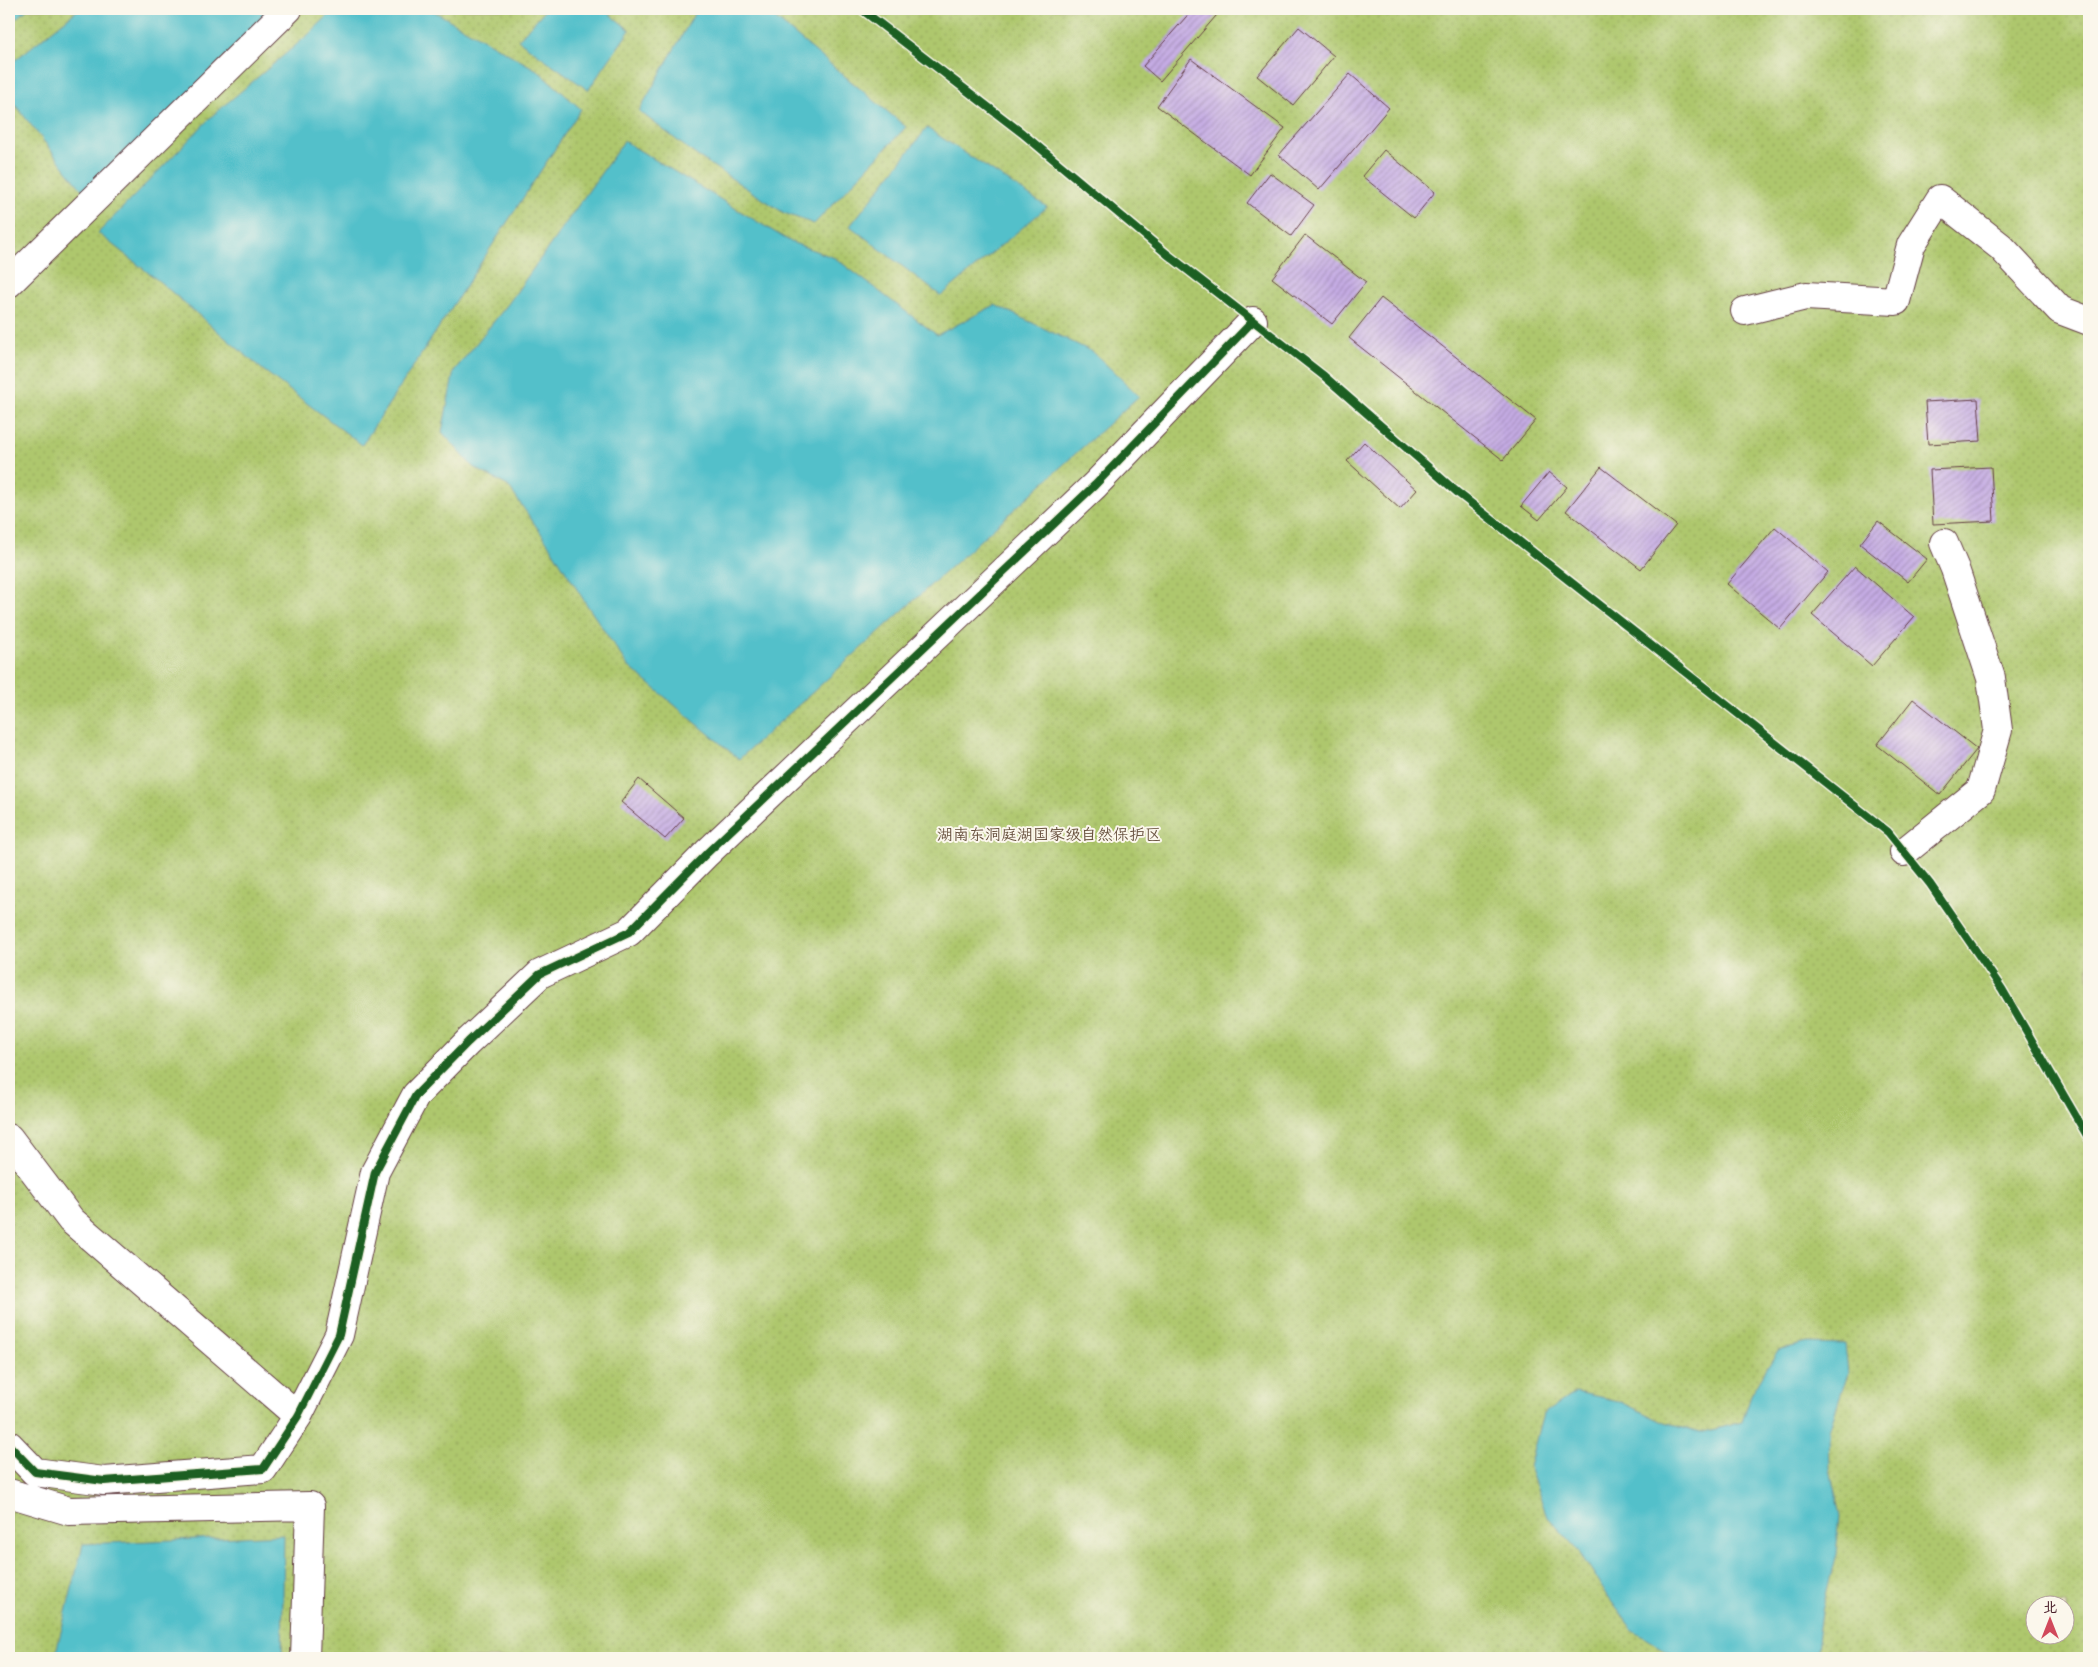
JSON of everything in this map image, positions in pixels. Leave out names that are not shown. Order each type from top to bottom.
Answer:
[{"type":"street","points":[[9,282],[288,9]]},
{"type":"street","points":[[1745,311],[1806,296],[1896,301],[1911,245],[1940,199],[2002,247],[2060,310],[2089,321]]},
{"type":"street","points":[[9,1445],[35,1472],[104,1481],[263,1469],[298,1416],[339,1335],[375,1172],[416,1095],[468,1042],[540,974],[629,932],[707,853],[1095,486],[1253,321]]},
{"type":"street","points":[[1904,852],[1981,790],[1998,730],[1991,678],[1955,569],[1944,543]]},
{"type":"street","points":[[9,1138],[71,1220],[298,1416]]},
{"type":"street","points":[[9,1494],[69,1511],[310,1506],[305,1658]]},
{"type":"green space","name":"湖南东洞庭湖国家级自然保护区","points":[[9,9],[2089,9],[2089,1658],[9,1658]]},
{"type":"water","points":[[9,9],[28,9],[9,24]]},
{"type":"water","points":[[79,9],[272,9],[87,196],[9,97],[9,65]]},
{"type":"water","points":[[335,9],[430,9],[537,70],[581,109],[362,445],[263,370],[160,282],[98,233],[213,115],[309,34]]},
{"type":"water","points":[[546,9],[603,9],[630,30],[588,90],[518,40]]},
{"type":"water","points":[[697,9],[772,9],[770,14],[906,127],[814,224],[784,213],[696,155],[639,111]]},
{"type":"water","points":[[927,128],[1047,207],[941,296],[850,226]]},
{"type":"water","points":[[624,141],[791,242],[835,258],[937,335],[995,305],[1093,352],[1139,396],[739,759],[628,666],[550,546],[508,486],[473,467],[442,432],[454,371],[508,304]]},
{"type":"water","points":[[1808,1343],[1845,1344],[1848,1373],[1829,1431],[1830,1470],[1840,1516],[1836,1554],[1822,1611],[1816,1658],[1679,1658],[1632,1629],[1608,1597],[1578,1550],[1547,1516],[1529,1467],[1543,1414],[1576,1392],[1619,1401],[1665,1423],[1700,1433],[1742,1422],[1751,1395],[1778,1350]]},
{"type":"water","points":[[284,1535],[282,1658],[63,1658],[56,1652],[83,1544]]},
{"type":"building","points":[[1193,9],[1222,9],[1160,81],[1143,66]]},
{"type":"building","points":[[1299,27],[1334,56],[1293,105],[1257,76]]},
{"type":"building","points":[[1191,59],[1285,128],[1250,175],[1157,106]]},
{"type":"building","points":[[1350,74],[1389,108],[1319,190],[1279,155]]},
{"type":"building","points":[[1384,150],[1435,192],[1414,218],[1362,176]]},
{"type":"building","points":[[1270,173],[1314,205],[1291,236],[1247,203]]},
{"type":"building","points":[[1305,235],[1366,282],[1332,324],[1272,278]]},
{"type":"building","points":[[1381,298],[1536,420],[1503,460],[1349,338]]},
{"type":"building","points":[[1978,399],[1981,441],[1928,444],[1925,402]]},
{"type":"building","points":[[1364,442],[1417,490],[1400,509],[1347,461]]},
{"type":"building","points":[[1601,467],[1676,525],[1641,569],[1566,511]]},
{"type":"building","points":[[1991,467],[1994,521],[1933,524],[1930,470]]},
{"type":"building","points":[[1549,472],[1567,487],[1539,520],[1521,506]]},
{"type":"building","points":[[1878,521],[1927,559],[1908,582],[1860,544]]},
{"type":"building","points":[[1775,527],[1828,572],[1780,629],[1727,584]]},
{"type":"building","points":[[1855,566],[1914,617],[1872,666],[1812,615]]},
{"type":"building","points":[[1913,699],[1977,749],[1940,795],[1877,745]]},
{"type":"building","points":[[639,779],[684,818],[665,839],[621,802]]},
{"type":"cycle path","points":[[861,9],[1022,133],[1167,254],[1324,376],[1458,493],[1888,832],[1930,884],[2002,989],[2089,1139]]},
{"type":"cycle path","points":[[9,1445],[35,1472],[104,1481],[263,1469],[298,1416],[339,1335],[375,1172],[416,1095],[468,1042],[540,974],[629,932],[707,853],[1095,485],[1253,321]]}]
